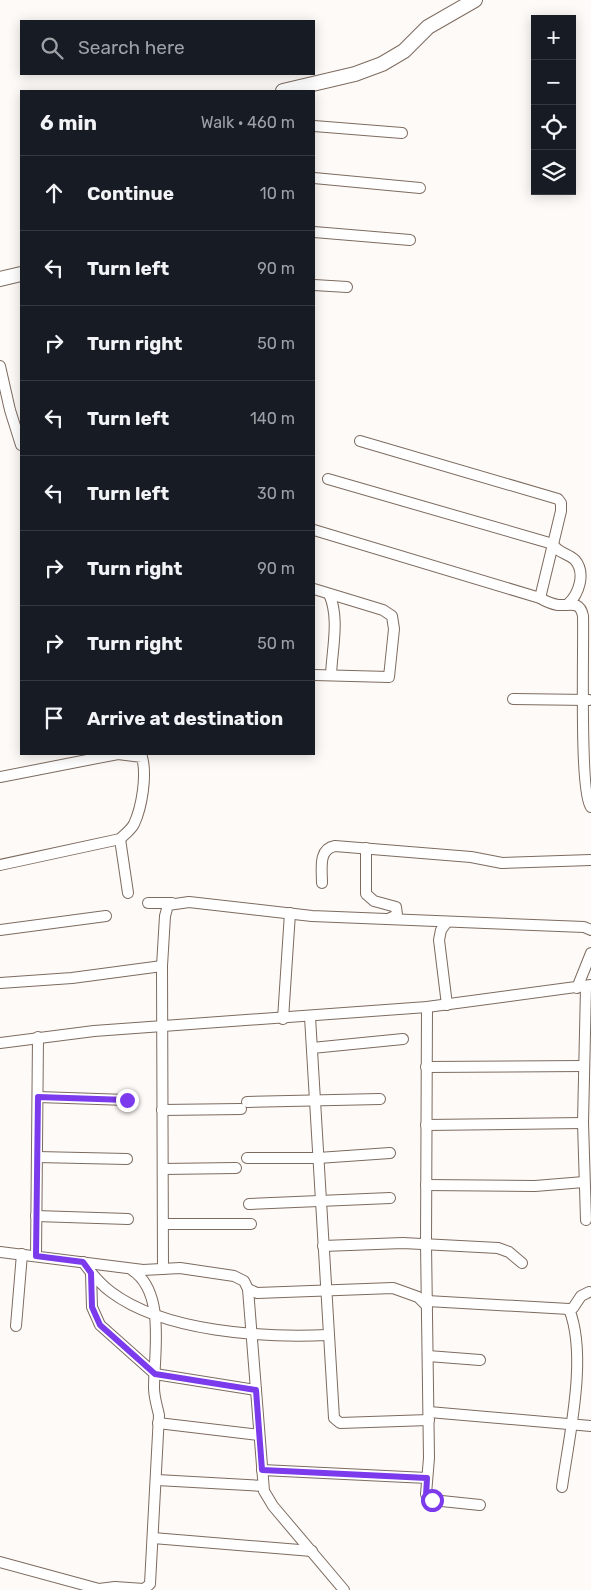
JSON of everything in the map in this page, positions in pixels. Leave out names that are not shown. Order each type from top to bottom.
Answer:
[{"type":"street","points":[[297,90],[355,74],[394,58],[404,51],[428,27],[475,0]]},
{"type":"street","points":[[315,126],[402,133]]},
{"type":"street","points":[[315,178],[420,188]]},
{"type":"street","points":[[315,232],[410,240]]},
{"type":"street","points":[[0,279],[20,274]]},
{"type":"street","points":[[315,285],[347,287]]},
{"type":"street","points":[[0,366],[10,410],[20,442]]},
{"type":"street","points":[[360,441],[558,499],[562,507],[540,598]]},
{"type":"street","points":[[328,479],[553,544],[556,549],[575,560],[579,570],[577,593],[568,604]]},
{"type":"street","points":[[315,530],[540,598],[554,604],[574,604],[581,608],[588,700],[583,757],[586,799],[591,807]]},
{"type":"street","points":[[315,589],[383,610],[392,616],[394,628],[389,677],[315,675]]},
{"type":"street","points":[[329,594],[334,607],[335,618],[331,675]]},
{"type":"street","points":[[513,699],[588,700]]},
{"type":"street","points":[[0,776],[113,755]]},
{"type":"street","points":[[0,865],[120,839],[133,826],[136,818],[145,767],[142,757],[126,755]]},
{"type":"street","points":[[120,839],[128,893]]},
{"type":"street","points":[[322,883],[323,856],[327,849],[335,846],[471,857],[492,862],[591,860]]},
{"type":"street","points":[[366,848],[366,894],[370,900],[396,907],[397,915],[388,919]]},
{"type":"street","points":[[148,903],[189,902],[290,913],[447,922],[584,927],[591,930]]},
{"type":"street","points":[[163,1269],[162,966],[165,913],[168,905],[172,903]]},
{"type":"street","points":[[283,1019],[290,913]]},
{"type":"street","points":[[0,930],[106,916]]},
{"type":"street","points":[[447,922],[441,930],[439,940],[447,1005]]},
{"type":"street","points":[[586,1220],[583,1123],[585,986],[591,953]]},
{"type":"street","points":[[0,982],[72,978],[162,966]]},
{"type":"street","points":[[0,1043],[38,1038],[447,1005],[585,986]]},
{"type":"street","points":[[426,1007],[426,1244],[429,1416],[426,1494],[428,1498],[480,1505]]},
{"type":"street","points":[[310,1017],[334,1418],[338,1422],[429,1416],[570,1423],[591,1426]]},
{"type":"street","points":[[36,1256],[38,1038]]},
{"type":"street","points":[[312,1048],[403,1039]]},
{"type":"street","points":[[426,1067],[584,1066]]},
{"type":"street","points":[[38,1097],[127,1100]]},
{"type":"street","points":[[162,1110],[380,1098]]},
{"type":"street","points":[[426,1125],[583,1123]]},
{"type":"street","points":[[246,1158],[318,1158],[390,1153]]},
{"type":"street","points":[[37,1157],[127,1159]]},
{"type":"street","points":[[162,1168],[236,1168]]},
{"type":"street","points":[[426,1185],[535,1186],[584,1182]]},
{"type":"street","points":[[250,1204],[390,1198]]},
{"type":"street","points":[[36,1216],[128,1219]]},
{"type":"street","points":[[163,1224],[251,1224]]},
{"type":"street","points":[[323,1246],[403,1242],[504,1249],[522,1263]]},
{"type":"street","points":[[0,1252],[143,1270],[180,1268],[234,1276],[244,1280],[248,1289],[263,1486],[273,1506],[344,1590]]},
{"type":"street","points":[[16,1326],[22,1254]]},
{"type":"street","points":[[83,1262],[91,1273],[113,1294],[154,1315],[183,1324],[286,1337],[328,1335]]},
{"type":"street","points":[[0,1562],[99,1589],[115,1587],[144,1589],[150,1584],[157,1480],[158,1423],[154,1391],[154,1315],[149,1287],[140,1275],[130,1268]]},
{"type":"street","points":[[91,1273],[92,1307],[100,1325],[155,1374],[256,1390]]},
{"type":"street","points":[[248,1289],[257,1293],[393,1288],[418,1297],[427,1303],[569,1309],[573,1308],[581,1296],[590,1292]]},
{"type":"street","points":[[562,1487],[576,1375],[576,1340],[569,1309]]},
{"type":"street","points":[[428,1356],[480,1360]]},
{"type":"street","points":[[158,1423],[259,1435]]},
{"type":"street","points":[[262,1470],[427,1478]]},
{"type":"street","points":[[157,1480],[263,1486]]},
{"type":"street","points":[[153,1538],[312,1551]]},
{"type":"route","points":[[127,1100],[38,1097],[36,1256],[83,1262],[91,1273],[93,1313],[100,1325],[155,1374],[256,1390],[262,1470],[427,1478],[426,1496],[432,1500]]}]
